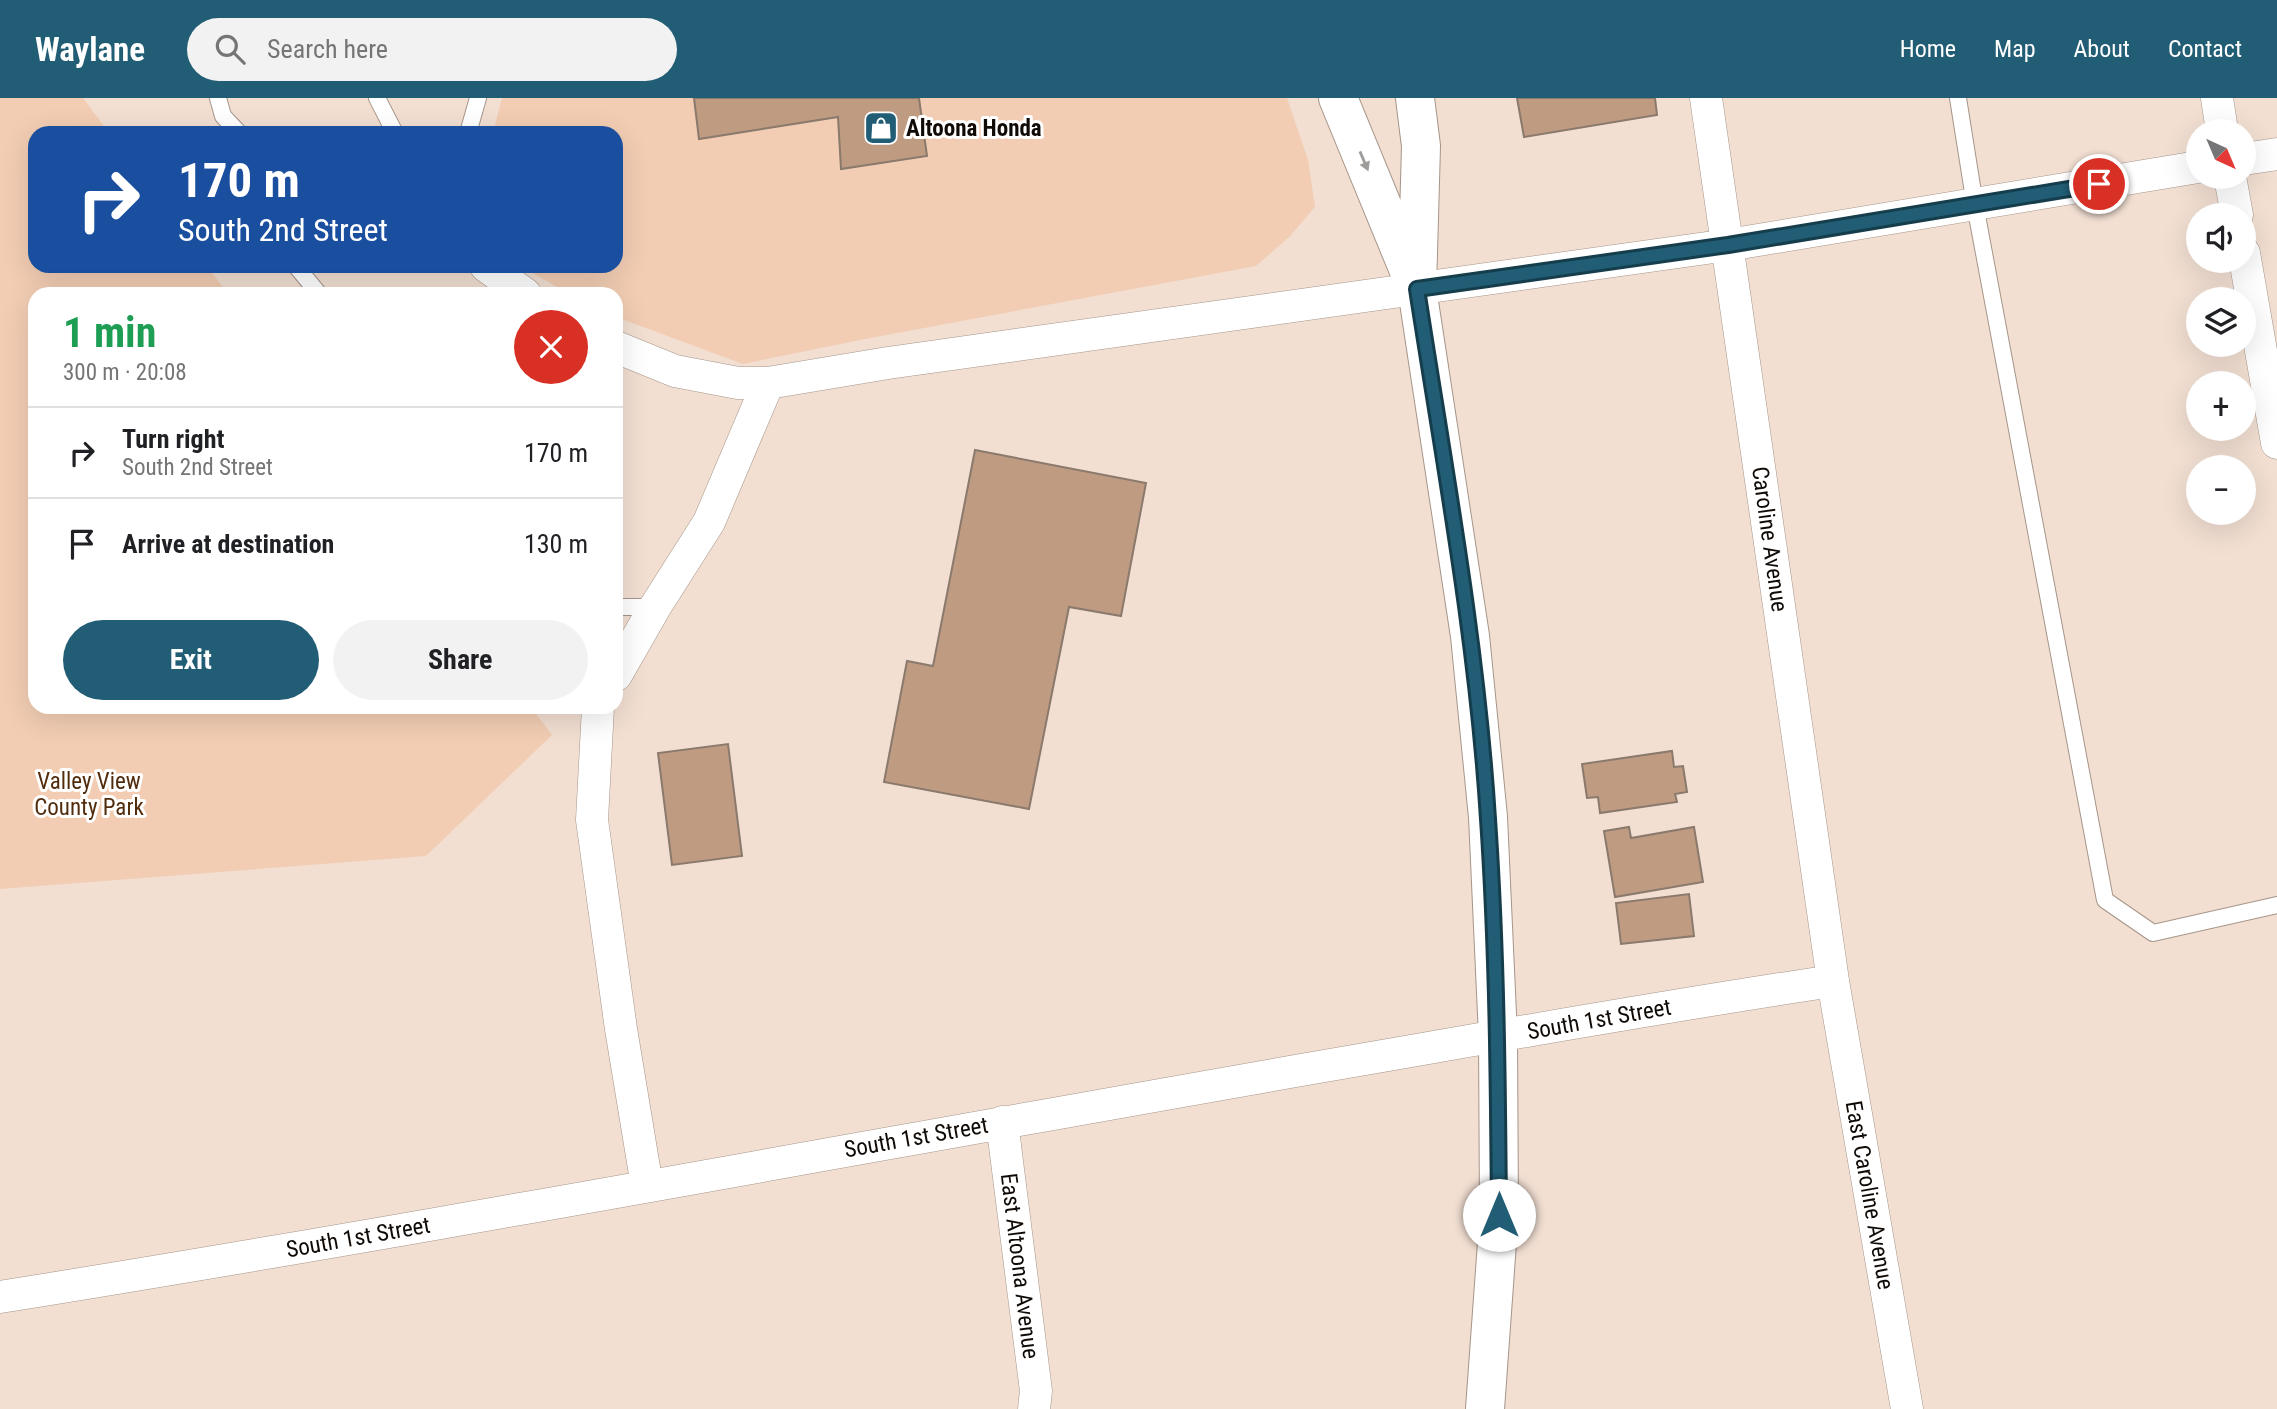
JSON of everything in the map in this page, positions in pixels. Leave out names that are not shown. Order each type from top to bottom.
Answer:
[{"type":"main road","points":[[1338,98],[1417,289]]},
{"type":"main road","points":[[1415,98],[1421,146],[1417,289],[1470,636],[1488,817],[1498,1036],[1499,1215],[1485,1409]]},
{"type":"street","name":"Caroline Avenue","points":[[1706,98],[1833,981]]},
{"type":"street","points":[[2217,98],[2220,119]]},
{"type":"street","points":[[2256,157],[2277,154]]},
{"type":"street","points":[[623,349],[675,371],[738,383],[768,383],[888,363],[1728,245],[2186,169]]},
{"type":"street","points":[[493,273],[514,287]]},
{"type":"street","points":[[2247,273],[2277,443]]},
{"type":"street","points":[[623,663],[709,522],[768,383]]},
{"type":"street","points":[[597,714],[592,820],[621,1029],[647,1186]]},
{"type":"street","name":"South 1st Street","points":[[0,1297],[248,1257],[1002,1122],[1833,981]]},
{"type":"street","name":"East Caroline Avenue","points":[[1833,981],[1907,1409]]},
{"type":"street","name":"East Altoona Avenue","points":[[1002,1122],[1036,1391],[1034,1409]]},
{"type":"lane","points":[[218,98],[223,116],[230,126]]},
{"type":"lane","points":[[377,98],[391,126]]},
{"type":"lane","points":[[470,126],[478,98]]},
{"type":"lane","points":[[1958,98],[1975,205],[2105,901],[2153,933],[2277,905]]},
{"type":"lane","points":[[302,273],[313,287]]},
{"type":"lane","points":[[623,607],[655,607]]},
{"type":"green space","name":"Valley View County Park","points":[[0,98],[83,98],[104,126],[28,126],[28,273],[212,273],[223,287],[28,287],[28,714],[536,714],[552,735],[426,856],[0,889]]},
{"type":"green space","points":[[502,98],[1287,98],[1308,160],[1315,207],[1290,236],[1256,266],[743,364],[623,320],[623,287],[558,287],[532,273],[623,273],[623,126],[495,126]]},
{"type":"building","name":"Altoona Honda","points":[[694,98],[919,98],[927,156],[841,169],[838,117],[699,139]]},
{"type":"building","points":[[1517,98],[1655,98],[1657,115],[1524,137]]},
{"type":"building","points":[[975,450],[1146,483],[1121,616],[1069,607],[1029,809],[884,782],[907,661],[933,666]]},
{"type":"building","points":[[728,744],[742,856],[672,865],[658,753]]},
{"type":"building","points":[[1672,751],[1674,767],[1683,766],[1687,792],[1675,794],[1677,802],[1600,813],[1598,797],[1587,798],[1582,764]]},
{"type":"building","points":[[1629,827],[1631,838],[1694,827],[1703,882],[1615,897],[1604,831]]},
{"type":"building","points":[[1689,894],[1694,936],[1621,944],[1616,903]]},
{"type":"place","name":"Altoona Honda","points":[[881,128]]},
{"type":"route","points":[[1499,1215],[1498,1036],[1488,817],[1470,636],[1417,289],[1728,245],[2099,184]]}]
